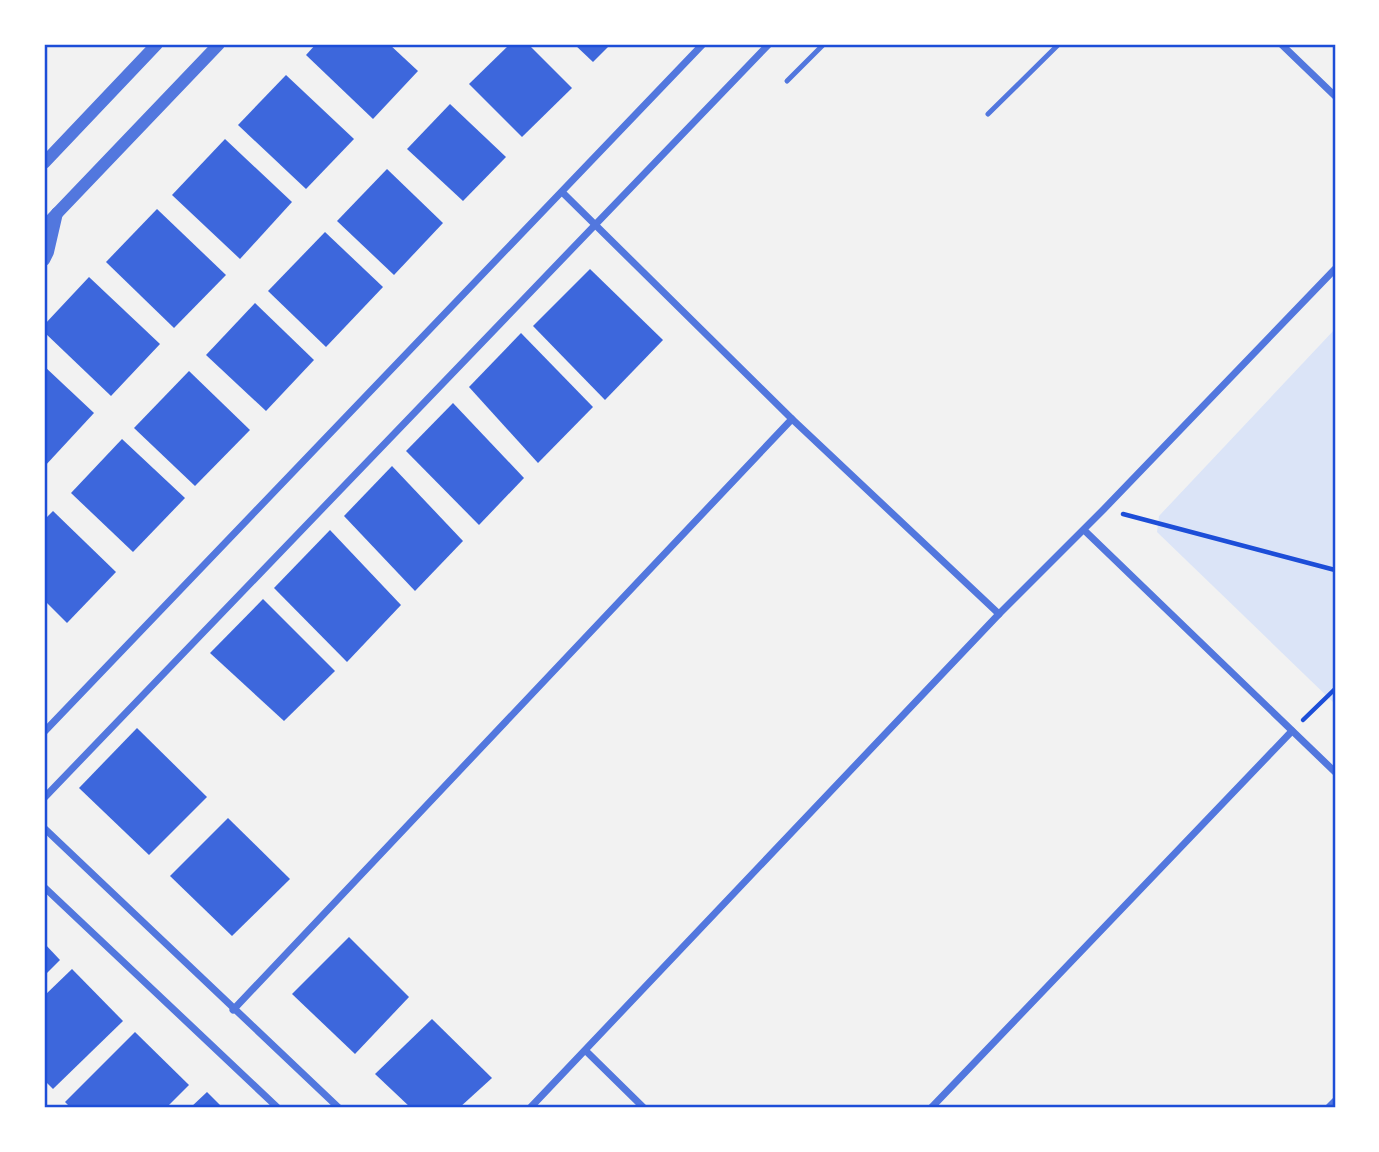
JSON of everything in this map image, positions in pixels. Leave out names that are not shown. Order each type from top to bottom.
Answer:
[{"type":"street","points":[[44,163],[157,44]]},
{"type":"street","points":[[44,227],[219,44]]},
{"type":"street","points":[[44,732],[703,44]]},
{"type":"street","points":[[44,798],[769,44]]},
{"type":"street","points":[[1281,44],[1335,96]]},
{"type":"street","points":[[562,192],[792,419],[999,614]]},
{"type":"street","points":[[44,260],[57,213]]},
{"type":"street","points":[[530,1108],[999,614],[1084,530],[1335,269]]},
{"type":"street","points":[[233,1010],[792,419]]},
{"type":"street","points":[[1084,530],[1335,772]]},
{"type":"street","points":[[931,1108],[1292,731]]},
{"type":"street","points":[[44,828],[339,1108]]},
{"type":"street","points":[[44,887],[278,1108]]},
{"type":"street","points":[[586,1051],[644,1108]]},
{"type":"street","points":[[1328,1108],[1335,1101]]},
{"type":"lane","points":[[787,82],[824,44]]},
{"type":"lane","points":[[988,114],[1059,44]]},
{"type":"path","points":[[1104,509],[1335,570]]},
{"type":"path","points":[[1292,731],[1335,689]]},
{"type":"shaded area","points":[[1335,329],[1335,704],[1157,532],[1159,516]]},
{"type":"building","points":[[316,44],[389,44],[418,71],[373,119],[306,55]]},
{"type":"building","points":[[510,44],[528,44],[572,88],[522,137],[469,84]]},
{"type":"building","points":[[574,44],[611,44],[593,62]]},
{"type":"building","points":[[286,75],[354,139],[306,189],[238,125]]},
{"type":"building","points":[[450,104],[506,157],[463,201],[407,149]]},
{"type":"building","points":[[225,139],[292,202],[240,259],[172,195]]},
{"type":"building","points":[[387,169],[443,223],[394,275],[337,221]]},
{"type":"building","points":[[157,209],[226,275],[174,328],[106,262]]},
{"type":"building","points":[[325,232],[383,287],[326,347],[268,291]]},
{"type":"building","points":[[590,269],[663,340],[605,400],[533,326]]},
{"type":"building","points":[[89,277],[160,344],[111,396],[44,332],[44,325]]},
{"type":"building","points":[[255,303],[314,360],[266,411],[206,355]]},
{"type":"building","points":[[521,333],[593,407],[538,463],[469,387]]},
{"type":"building","points":[[44,366],[94,413],[44,467]]},
{"type":"building","points":[[189,371],[250,430],[195,486],[134,428]]},
{"type":"building","points":[[453,403],[524,478],[479,525],[406,451]]},
{"type":"building","points":[[122,439],[185,498],[133,552],[71,493]]},
{"type":"building","points":[[392,466],[463,541],[415,591],[344,516]]},
{"type":"building","points":[[53,511],[116,572],[67,623],[44,600],[44,520]]},
{"type":"building","points":[[330,530],[401,605],[347,662],[274,588]]},
{"type":"building","points":[[263,599],[335,671],[284,721],[210,653]]},
{"type":"building","points":[[137,728],[207,797],[149,855],[79,788]]},
{"type":"building","points":[[228,818],[290,879],[232,936],[170,876]]},
{"type":"building","points":[[349,937],[409,997],[355,1054],[292,994]]},
{"type":"building","points":[[44,943],[60,960],[44,976]]},
{"type":"building","points":[[72,969],[123,1021],[53,1089],[44,1080],[44,996]]},
{"type":"building","points":[[432,1019],[492,1078],[459,1108],[411,1108],[375,1074]]},
{"type":"building","points":[[135,1032],[189,1085],[166,1108],[71,1108],[65,1102]]},
{"type":"building","points":[[207,1092],[223,1108],[190,1108]]}]
